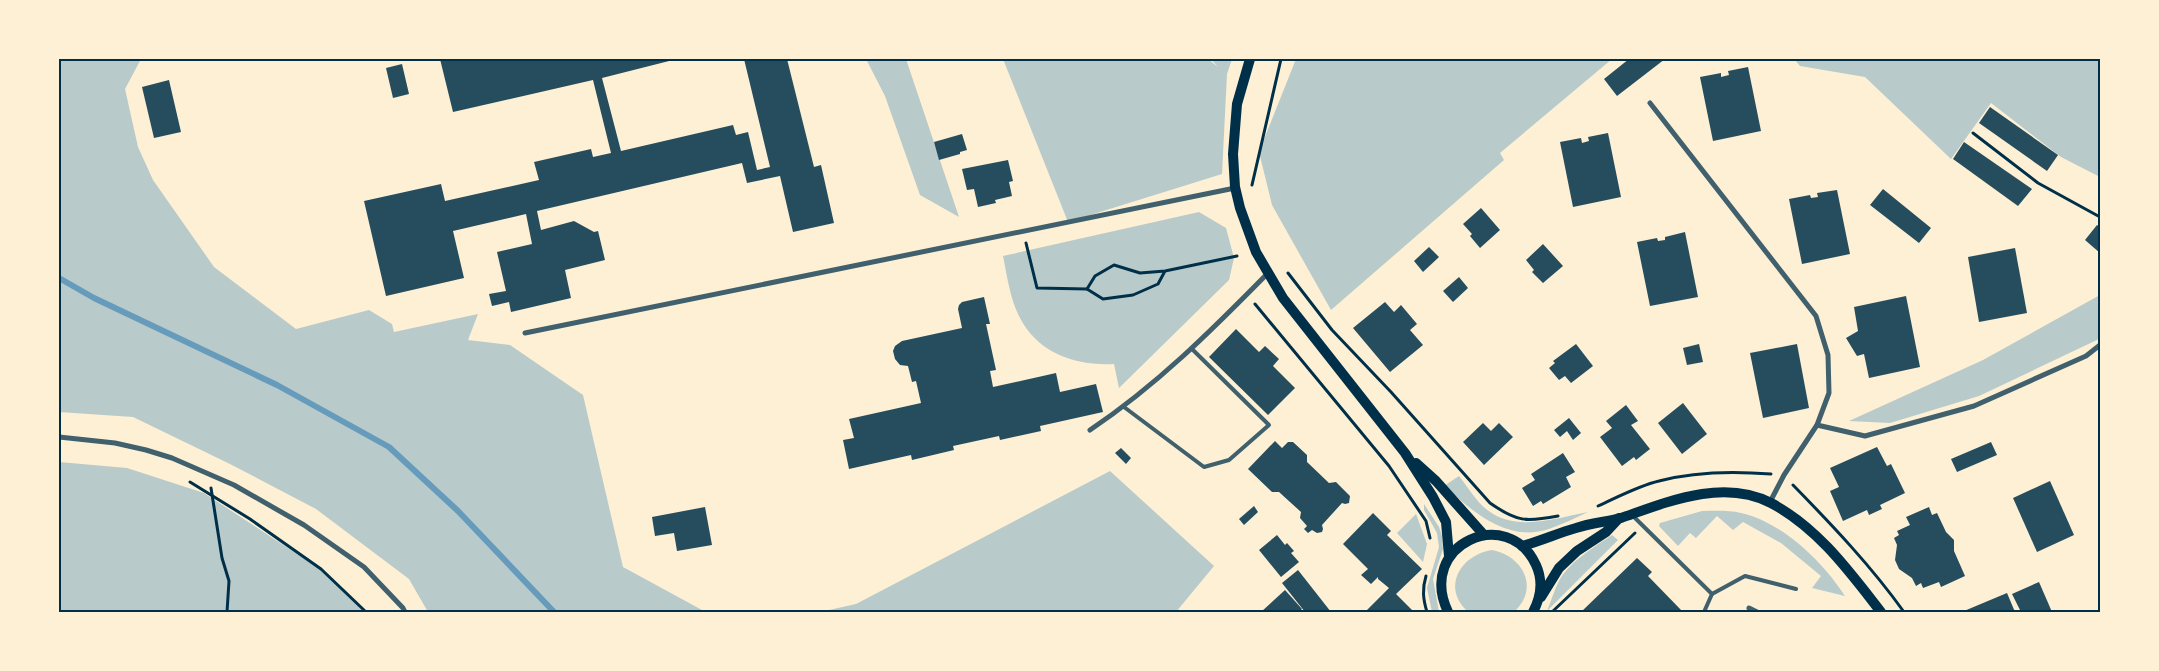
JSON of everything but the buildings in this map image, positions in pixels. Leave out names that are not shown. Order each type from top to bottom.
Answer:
[{"type":"main road","points":[[1250,59],[1237,104],[1233,154],[1235,188],[1256,252],[1284,298],[1405,453],[1433,496],[1446,522],[1450,556]]},
{"type":"main road","points":[[1405,453],[1436,481],[1484,535]]},
{"type":"main road","points":[[1522,546],[1576,528],[1619,518],[1667,501],[1692,495],[1719,493],[1745,495],[1770,502],[1819,537],[1881,612]]},
{"type":"main road","points":[[1533,612],[1559,568],[1577,551],[1606,532],[1619,518]]},
{"type":"main road","points":[[1448,612],[1442,598],[1440,583],[1443,569],[1450,556],[1459,546],[1471,539],[1484,535],[1511,539],[1522,546],[1532,557],[1539,571],[1541,585],[1539,600]]},
{"type":"street","points":[[1650,103],[1816,316],[1828,354],[1829,393],[1816,425],[1770,502]]},
{"type":"street","points":[[525,333],[1235,188]]},
{"type":"street","points":[[1090,430],[1124,407],[1192,350],[1268,272]]},
{"type":"street","points":[[1816,425],[1865,436],[1974,406],[2086,356],[2100,345]]},
{"type":"street","points":[[59,437],[115,443],[146,450],[172,458],[209,476],[234,485],[304,525],[364,567],[405,612]]},
{"type":"street","points":[[1749,608],[1757,612]]},
{"type":"lane","points":[[1124,407],[1204,467],[1229,460],[1270,424],[1192,350]]},
{"type":"lane","points":[[1631,514],[1712,594]]},
{"type":"lane","points":[[1704,612],[1712,594],[1745,576],[1796,588]]},
{"type":"path","points":[[1251,187],[1281,59]]},
{"type":"path","points":[[1973,133],[2038,183],[2100,217]]},
{"type":"path","points":[[1026,242],[1037,288],[1087,290],[1103,299],[1133,295],[1158,284],[1165,272]]},
{"type":"path","points":[[1087,290],[1095,276],[1114,264],[1140,273],[1165,272],[1237,256]]},
{"type":"path","points":[[1284,268],[1332,330],[1391,392],[1490,503],[1504,513],[1526,521],[1564,514]]},
{"type":"path","points":[[1247,294],[1389,466],[1426,521],[1431,540]]},
{"type":"path","points":[[1589,508],[1658,481],[1705,472],[1740,472],[1784,476]]},
{"type":"path","points":[[209,476],[222,558],[229,581],[227,612]]},
{"type":"path","points":[[182,478],[250,519],[321,569],[366,612]]},
{"type":"path","points":[[1552,612],[1629,537],[1643,527]]},
{"type":"path","points":[[1427,572],[1422,586],[1427,612]]},
{"type":"shaded area","points":[[59,59],[141,59],[125,89],[138,147],[153,180],[214,267],[296,329],[369,310],[392,324],[394,332],[478,314],[468,340],[510,345],[583,395],[623,567],[702,610],[715,612],[428,612],[409,579],[316,509],[230,464],[133,417],[59,412]]},
{"type":"shaded area","points":[[866,59],[906,59],[959,217],[920,195],[885,96]]},
{"type":"shaded area","points":[[1003,59],[1208,59],[1218,67],[1211,59],[1232,59],[1227,74],[1222,174],[1068,222]]},
{"type":"shaded area","points":[[1296,59],[1612,59],[1500,153],[1504,160],[1331,310],[1272,205],[1259,152]]},
{"type":"shaded area","points":[[1794,59],[2100,59],[2100,177],[2061,157],[1991,103],[1951,159],[1865,77],[1800,66]]},
{"type":"shaded area","points":[[1199,212],[1226,228],[1234,258],[1229,280],[1119,388],[1114,364],[1085,363],[1059,355],[1047,348],[1027,329],[1013,302],[1003,256]]},
{"type":"shaded area","points":[[2100,295],[2099,339],[1979,396],[1890,423],[1849,421],[1983,360]]},
{"type":"shaded area","points":[[59,462],[127,468],[204,493],[326,573],[364,612],[59,612]]},
{"type":"shaded area","points":[[1110,471],[1214,566],[1176,612],[820,612],[856,604]]},
{"type":"shaded area","points":[[1459,476],[1482,506],[1497,516],[1510,520],[1536,522],[1588,512],[1549,529],[1519,532],[1491,522],[1444,486]]},
{"type":"shaded area","points":[[1424,504],[1439,527],[1442,536],[1443,549],[1433,579],[1439,612],[1432,612],[1427,588],[1439,547],[1437,533],[1424,510]]},
{"type":"shaded area","points":[[1702,511],[1741,513],[1771,525],[1786,534],[1813,557],[1845,596],[1812,588],[1821,576],[1781,543],[1743,522],[1733,530],[1717,516],[1696,538],[1690,533],[1678,546],[1659,526],[1660,523]]},
{"type":"shaded area","points":[[1416,514],[1427,544],[1423,562],[1397,533]]},
{"type":"shaded area","points":[[1612,535],[1618,540],[1547,611],[1559,581],[1569,567],[1582,555]]},
{"type":"shaded area","points":[[1492,550],[1503,553],[1519,566],[1527,583],[1526,593],[1522,603],[1514,612],[1468,612],[1460,603],[1456,593],[1455,583],[1458,574],[1463,565],[1471,558]]},
{"type":"waterway","points":[[59,278],[94,298],[277,385],[389,447],[458,511],[554,612]]}]
